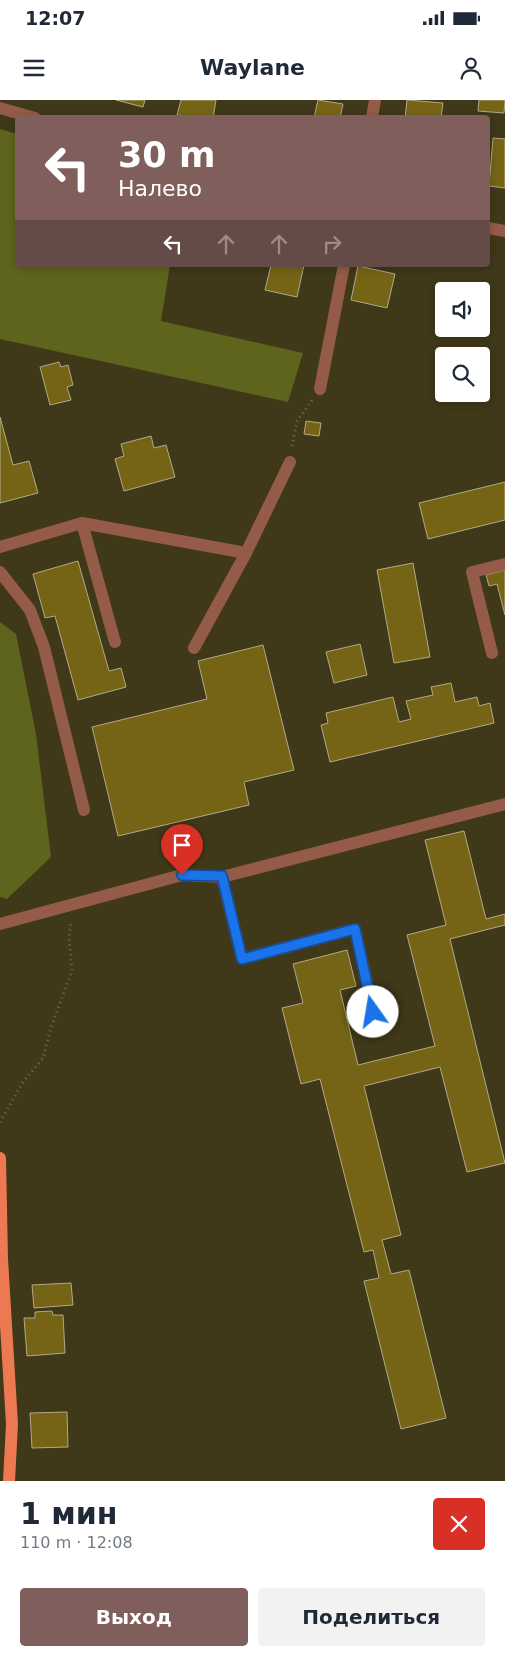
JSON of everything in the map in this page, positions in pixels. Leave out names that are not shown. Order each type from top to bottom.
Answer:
[{"type":"main road","points":[[0,1158],[1,1259],[12,1424],[9,1481]]},
{"type":"street","points":[[372,115],[375,100]]},
{"type":"street","points":[[0,108],[24,115]]},
{"type":"street","points":[[490,228],[505,231]]},
{"type":"street","points":[[320,389],[344,267]]},
{"type":"street","points":[[194,648],[246,553],[290,462]]},
{"type":"street","points":[[0,546],[82,523],[246,553]]},
{"type":"street","points":[[82,523],[115,642]]},
{"type":"street","points":[[492,653],[472,572],[505,564]]},
{"type":"street","points":[[0,572],[30,610],[44,647],[84,810]]},
{"type":"street","points":[[0,924],[182,875],[222,876],[505,804]]},
{"type":"street","points":[[222,876],[242,959],[355,929],[373,1012]]},
{"type":"path","points":[[290,462],[297,420],[320,389]]},
{"type":"path","points":[[0,1122],[23,1082],[43,1058],[50,1027],[72,971],[70,938],[73,904]]},
{"type":"green space","points":[[0,129],[15,133],[15,267],[170,267],[161,321],[303,353],[288,402],[0,339]]},
{"type":"green space","points":[[0,622],[16,634],[36,734],[51,857],[7,899],[0,897]]},
{"type":"building","points":[[116,100],[145,100],[143,107]]},
{"type":"building","points":[[181,100],[216,100],[214,115],[177,115]]},
{"type":"building","points":[[318,100],[343,104],[341,115],[315,115]]},
{"type":"building","points":[[407,100],[443,103],[441,115],[405,115]]},
{"type":"building","points":[[479,100],[505,100],[504,113],[478,111]]},
{"type":"building","points":[[493,138],[505,139],[505,188],[490,186]]},
{"type":"building","points":[[271,267],[304,267],[297,297],[265,290]]},
{"type":"building","points":[[358,267],[395,274],[387,308],[351,300]]},
{"type":"building","points":[[59,362],[61,367],[68,365],[73,385],[67,387],[71,400],[50,405],[40,367]]},
{"type":"building","points":[[0,417],[13,465],[29,461],[38,493],[0,503]]},
{"type":"building","points":[[306,421],[321,423],[319,436],[304,434]]},
{"type":"building","points":[[151,436],[154,448],[166,445],[175,477],[124,491],[115,459],[124,456],[121,444]]},
{"type":"building","points":[[505,482],[505,520],[428,539],[419,503]]},
{"type":"building","points":[[78,561],[109,671],[121,668],[126,687],[78,700],[55,616],[45,618],[33,574]]},
{"type":"building","points":[[413,563],[430,657],[394,663],[377,570]]},
{"type":"building","points":[[505,570],[505,615],[497,584],[489,586],[486,575]]},
{"type":"building","points":[[360,644],[367,675],[334,683],[326,652]]},
{"type":"building","points":[[263,645],[294,770],[244,782],[249,805],[118,836],[92,727],[207,699],[198,661]]},
{"type":"building","points":[[451,683],[455,702],[477,697],[479,706],[490,703],[494,723],[330,762],[321,725],[328,723],[326,713],[393,697],[399,722],[411,719],[406,701],[433,695],[431,687]]},
{"type":"building","points":[[464,831],[486,919],[505,914],[505,925],[450,939],[505,1163],[467,1172],[440,1067],[364,1086],[401,1235],[382,1240],[391,1274],[409,1270],[446,1418],[401,1429],[364,1281],[379,1278],[373,1250],[364,1252],[320,1079],[301,1084],[282,1008],[303,1003],[293,964],[347,950],[356,986],[340,990],[358,1065],[435,1046],[407,935],[446,925],[425,840]]},
{"type":"building","points":[[71,1283],[73,1305],[34,1308],[32,1285]]},
{"type":"building","points":[[52,1311],[53,1315],[63,1315],[65,1353],[27,1356],[24,1318],[35,1318],[35,1312]]},
{"type":"building","points":[[67,1412],[68,1447],[32,1448],[30,1413]]},
{"type":"route","points":[[182,875],[222,876],[242,959],[355,929],[373,1012]]}]
